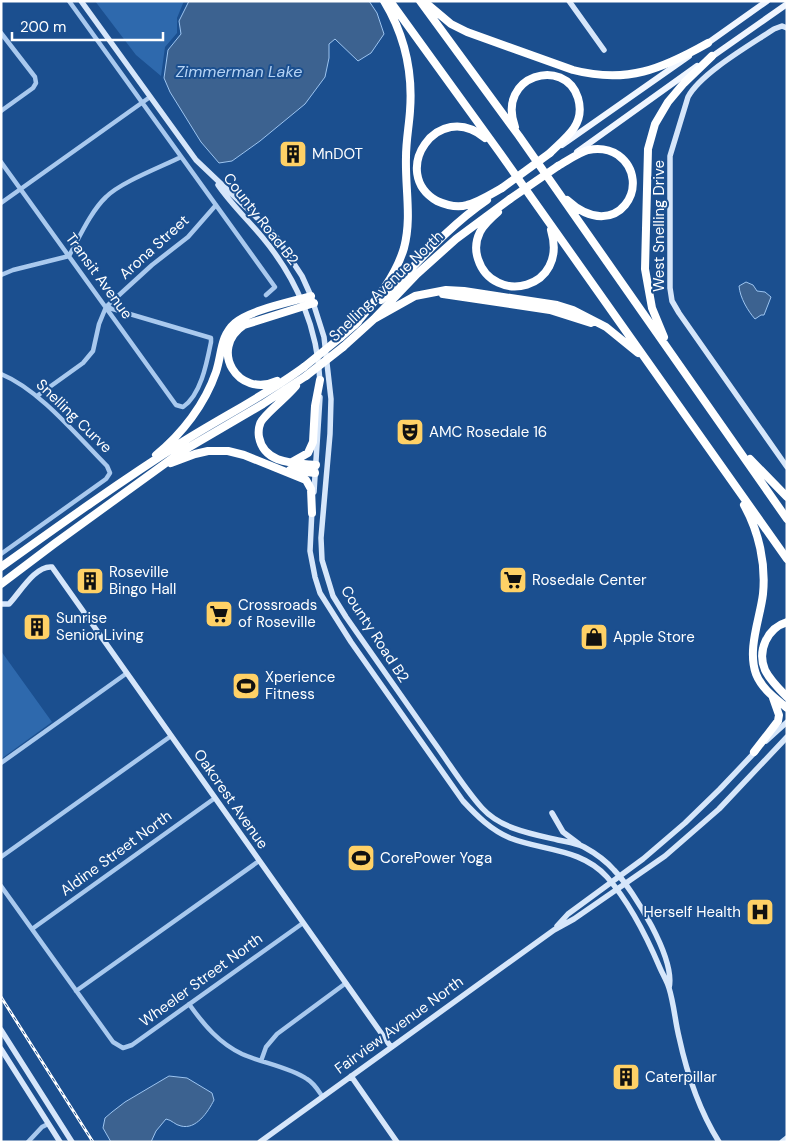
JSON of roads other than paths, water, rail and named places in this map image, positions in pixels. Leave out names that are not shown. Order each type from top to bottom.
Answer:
[{"type":"highway","points":[[355,325],[389,281],[399,261],[408,227],[406,156],[411,99],[410,75],[399,31],[384,1]]},
{"type":"highway","points":[[390,1],[500,153],[787,559]]},
{"type":"highway","points":[[420,1],[519,136],[787,519]]},
{"type":"highway","points":[[424,1],[447,21],[467,32],[573,70],[591,74],[620,75],[657,68],[678,60],[708,43]]},
{"type":"highway","points":[[674,357],[652,308],[645,278],[648,154],[656,124],[668,102],[684,83],[712,56]]},
{"type":"highway","points":[[519,136],[511,113],[512,101],[518,89],[526,81],[540,75],[561,78],[571,86],[577,95],[579,115],[574,128],[550,153]]},
{"type":"highway","points":[[500,153],[474,130],[460,127],[447,128],[434,133],[424,144],[419,155],[418,170],[422,183],[429,195],[454,206],[467,205],[502,188]]},
{"type":"highway","points":[[554,186],[578,209],[597,217],[611,215],[620,210],[629,198],[632,189],[632,176],[629,167],[619,156],[608,150],[589,150],[558,166]]},
{"type":"highway","name":"Snelling Avenue North","points":[[1,567],[184,441],[264,394],[304,367],[383,299],[452,227],[550,153]]},
{"type":"highway","name":"Snelling Avenue North","points":[[1,584],[181,452],[304,377],[343,347],[374,319],[417,274],[456,238],[558,166]]},
{"type":"highway","points":[[510,199],[485,225],[478,238],[476,250],[479,263],[492,278],[505,285],[518,286],[532,283],[545,274],[552,261],[555,248],[549,224]]},
{"type":"highway","points":[[374,319],[415,296],[446,290],[557,305],[594,320],[617,335],[640,356],[665,385]]},
{"type":"highway","points":[[123,482],[172,441],[198,408],[214,377],[223,340],[236,322],[248,315],[313,299]]},
{"type":"highway","points":[[297,372],[270,384],[258,386],[252,384],[233,371],[228,360],[228,347],[233,335],[244,325],[303,302]]},
{"type":"highway","points":[[304,377],[262,419],[259,428],[260,439],[264,450],[275,458],[286,463],[316,469]]},
{"type":"highway","points":[[286,463],[293,462],[310,450],[313,442],[315,406],[320,380]]},
{"type":"highway","points":[[723,427],[768,479],[787,497]]},
{"type":"highway","points":[[160,467],[195,454],[218,450],[244,455],[306,480],[311,489],[312,513]]},
{"type":"highway","points":[[718,463],[745,508],[755,530],[761,552],[763,595],[753,660],[760,681],[787,708]]},
{"type":"highway","points":[[266,465],[316,469]]},
{"type":"highway","points":[[787,622],[777,626],[766,638],[762,658],[769,678],[787,698]]},
{"type":"highway","points":[[754,752],[778,721],[779,714],[773,696]]},
{"type":"main road","name":"Snelling Avenue North","points":[[550,153],[767,1]]},
{"type":"main road","name":"Snelling Avenue North","points":[[558,166],[787,4]]},
{"type":"street","points":[[69,1],[275,287],[266,295]]},
{"type":"street","name":"County Road B2","points":[[81,1],[196,160],[276,255],[303,302],[314,340],[320,380],[310,551],[315,578],[325,600],[351,642],[463,801],[481,820],[511,838],[577,856],[597,868],[611,882],[642,928],[669,988],[681,1048],[691,1084],[706,1118],[720,1142]]},
{"type":"street","points":[[569,1],[604,50]]},
{"type":"street","name":"West Snelling Drive","points":[[787,28],[782,26],[774,28],[711,72],[692,89],[670,156],[670,288],[672,301],[678,313],[787,467]]},
{"type":"street","points":[[1,33],[35,77],[36,83],[33,88],[1,111]]},
{"type":"street","points":[[1,204],[150,97]]},
{"type":"street","points":[[1,275],[13,270],[69,256],[95,210],[105,197],[181,157]]},
{"type":"street","name":"Transit Avenue","points":[[1,162],[21,189],[106,308],[176,405],[183,406],[188,403],[203,378],[212,342],[211,338],[106,308]]},
{"type":"street","name":"County Road B2","points":[[212,177],[234,195],[275,235],[302,276],[313,299],[324,337],[331,412],[322,560],[333,596],[359,636],[483,810],[500,822],[520,831],[580,846],[598,856],[619,876],[648,919],[659,940],[667,966],[670,982],[669,988]]},
{"type":"street","name":"Arona Street","points":[[37,396],[78,368],[88,357],[95,344],[99,324],[106,308],[152,264],[188,237],[216,205]]},
{"type":"street","name":"Snelling Curve","points":[[1,374],[18,382],[37,396],[107,466],[110,473],[106,479],[1,554]]},
{"type":"street","points":[[316,469],[327,466]]},
{"type":"street","points":[[316,469],[327,474]]},
{"type":"street","name":"Oakcrest Avenue","points":[[1,604],[9,604],[26,582],[50,567],[53,569],[391,1047]]},
{"type":"street","points":[[351,642],[359,636]]},
{"type":"street","points":[[1,763],[127,673]]},
{"type":"street","name":"Fairview Avenue North","points":[[554,930],[568,914],[619,876],[689,819],[754,752],[787,722]]},
{"type":"street","points":[[1,857],[171,736]]},
{"type":"street","name":"Fairview Avenue North","points":[[260,1142],[554,930],[574,919],[659,861],[708,819],[787,738]]},
{"type":"street","name":"Aldine Street North","points":[[32,929],[215,798]]},
{"type":"street","points":[[552,813],[564,833],[580,846]]},
{"type":"street","points":[[1,886],[76,991],[259,861]]},
{"type":"street","name":"Wheeler Street North","points":[[76,991],[112,1042],[123,1048],[131,1046],[303,923]]},
{"type":"street","points":[[261,1061],[266,1047],[276,1034],[346,984]]},
{"type":"street","points":[[189,1004],[206,1026],[224,1043],[243,1054],[307,1079],[322,1096]]},
{"type":"street","points":[[2,1032],[72,1142]]},
{"type":"street","points":[[1,1049],[60,1142]]},
{"type":"street","points":[[351,1076],[397,1142]]},
{"type":"street","points":[[28,1142],[42,1127],[48,1124]]},
{"type":"street","points":[[782,1142],[787,1138]]},
{"type":"water","name":"Zimmerman Lake","points":[[189,1],[369,1],[377,13],[384,34],[371,53],[358,61],[335,39],[329,44],[329,58],[325,77],[305,104],[232,161],[219,163],[201,142],[170,92],[164,78],[168,50],[181,34],[179,21]]},
{"type":"water","points":[[746,282],[753,285],[757,291],[765,292],[771,297],[764,315],[755,319],[745,304],[740,291],[739,286]]},
{"type":"water","points":[[169,1076],[187,1078],[212,1093],[214,1100],[205,1115],[196,1123],[186,1127],[166,1119],[156,1131],[151,1142],[111,1142],[103,1128],[105,1118],[125,1102]]},
{"type":"railway","points":[[1,997],[93,1142]]},
{"type":"place","name":"MnDOT","points":[[293,154]]},
{"type":"place","name":"AMC Rosedale 16","points":[[410,432]]},
{"type":"place","name":"Rosedale Center","points":[[513,580]]},
{"type":"place","name":"Roseville Bingo Hall","points":[[90,581]]},
{"type":"place","name":"Crossroads of Roseville","points":[[219,614]]},
{"type":"place","name":"Sunrise Senior Living","points":[[37,627]]},
{"type":"place","name":"Apple Store","points":[[594,637]]},
{"type":"place","name":"Xperience Fitness","points":[[246,686]]},
{"type":"place","name":"CorePower Yoga","points":[[361,858]]},
{"type":"place","name":"Herself Health","points":[[760,912]]},
{"type":"place","name":"Caterpillar","points":[[626,1077]]}]
